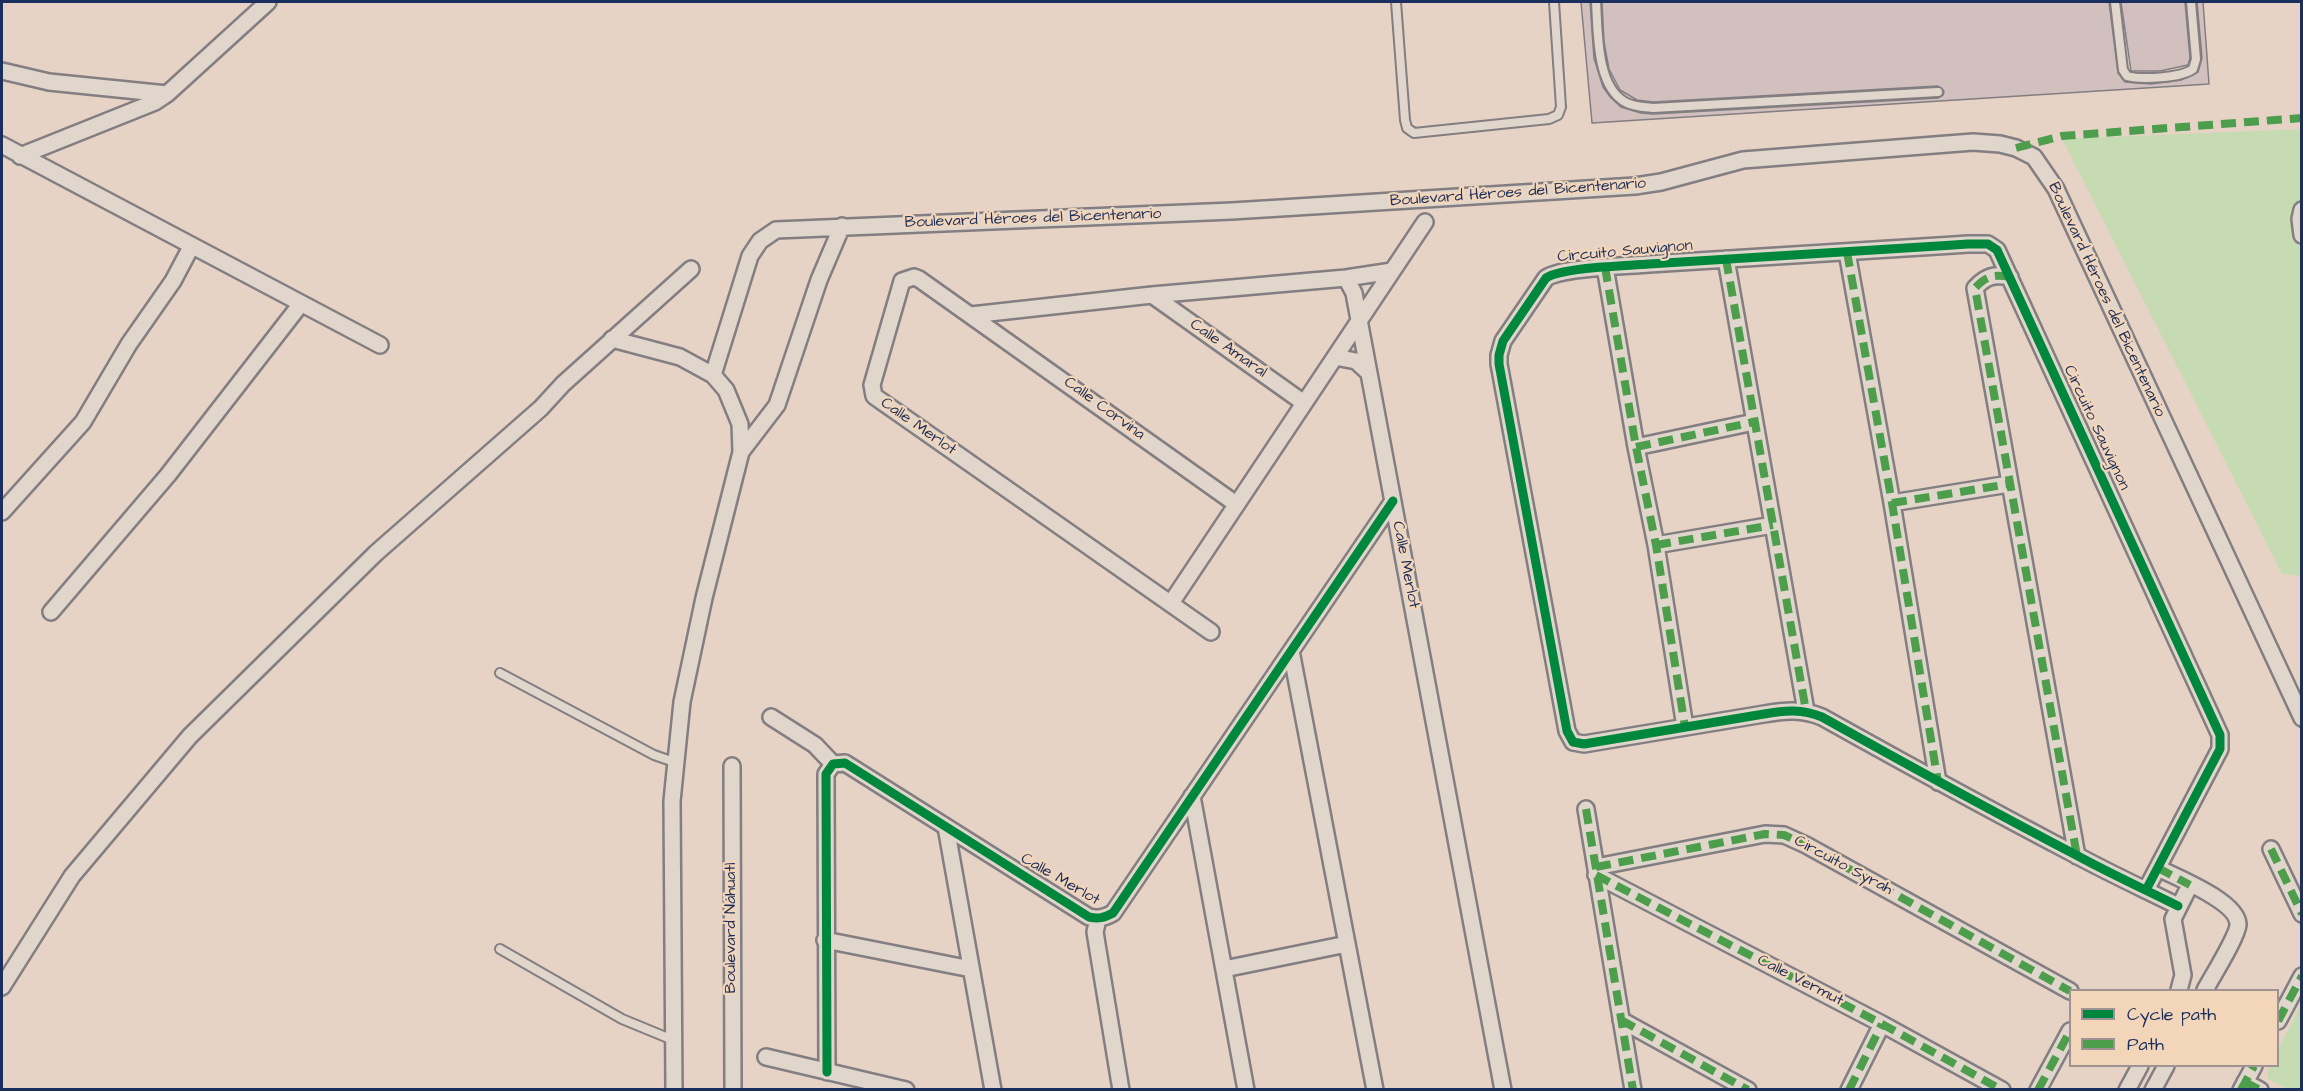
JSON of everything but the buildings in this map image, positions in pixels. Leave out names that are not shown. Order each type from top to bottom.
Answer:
[{"type":"street","points":[[20,156],[154,102],[167,94],[268,2]]},
{"type":"street","points":[[2,71],[50,82],[167,94]]},
{"type":"street","name":"Boulevard Héroes del Bicentenario","points":[[713,375],[750,256],[760,241],[776,230],[1232,211],[1635,186],[1661,182],[1743,160],[1769,157],[1973,142],[2000,144],[2016,148],[2034,157],[2056,189],[2301,718]]},
{"type":"street","points":[[2,145],[300,305],[380,345]]},
{"type":"street","points":[[2301,210],[2301,235]]},
{"type":"street","points":[[1211,632],[1171,603],[1425,222]]},
{"type":"street","points":[[741,452],[777,405],[819,280],[842,226]]},
{"type":"street","name":"Circuito Sauvignon","points":[[2146,890],[2220,749],[2220,735],[1997,250],[1988,244],[1726,259],[1605,267],[1556,273],[1546,278],[1503,341],[1499,364],[1569,737],[1573,741],[1584,744],[1790,710],[1806,711],[1822,717],[2078,856],[2146,890],[2178,906]]},
{"type":"street","points":[[2,512],[83,422],[129,344],[173,281],[191,247]]},
{"type":"street","points":[[1847,252],[1892,503],[1938,782]]},
{"type":"street","points":[[1726,259],[1806,711]]},
{"type":"street","points":[[1605,267],[1636,447],[1656,545],[1685,727]]},
{"type":"street","points":[[2,987],[72,876],[190,736],[376,553],[541,408],[612,339],[691,269]]},
{"type":"street","points":[[971,315],[1152,295],[1346,278],[1392,271]]},
{"type":"street","points":[[2010,277],[1995,274],[1984,279],[1975,288],[2078,856]]},
{"type":"street","name":"Calle Merlot","points":[[908,278],[899,287],[872,385],[874,396],[1171,603]]},
{"type":"street","name":"Calle Corvina","points":[[908,278],[919,279],[1236,504]]},
{"type":"street","points":[[1346,278],[1354,293],[1359,320]]},
{"type":"street","name":"Calle Amaral","points":[[1152,295],[1304,403]]},
{"type":"street","points":[[51,612],[168,475],[300,305]]},
{"type":"street","name":"Calle Merlot","points":[[1359,320],[1503,1089]]},
{"type":"street","points":[[612,339],[680,357],[713,375],[726,390],[740,424],[741,452],[682,702],[672,801],[674,1089]]},
{"type":"street","points":[[1335,357],[1356,361],[1369,373]]},
{"type":"street","points":[[1636,447],[1754,422]]},
{"type":"street","points":[[1892,503],[2009,483]]},
{"type":"street","name":"Calle Merlot","points":[[771,717],[814,745],[833,764],[845,763],[1070,907],[1098,919],[1113,913],[1393,501]]},
{"type":"street","points":[[1656,545],[1773,525]]},
{"type":"street","points":[[1371,532],[1393,538],[1401,546]]},
{"type":"street","points":[[1291,651],[1375,1089]]},
{"type":"street","points":[[827,1072],[826,774],[833,764]]},
{"type":"street","name":"Boulevard Náhuatl","points":[[732,766],[733,1089]]},
{"type":"street","points":[[1192,796],[1246,1089]]},
{"type":"street","points":[[1586,809],[1633,1089]]},
{"type":"street","points":[[946,827],[993,1089]]},
{"type":"street","name":"Circuito Syrah","points":[[1596,871],[1765,834],[1784,835],[2069,990]]},
{"type":"street","points":[[2271,849],[2301,914]]},
{"type":"street","points":[[2158,868],[2229,906],[2238,922],[2237,930],[2206,989]]},
{"type":"street","name":"Calle Vermut","points":[[1596,871],[2002,1089]]},
{"type":"street","points":[[2179,989],[2182,966],[2173,925],[2178,906],[2190,885]]},
{"type":"street","points":[[1098,919],[1095,932],[1121,1089]]},
{"type":"street","points":[[825,940],[971,969]]},
{"type":"street","points":[[1224,969],[1347,944]]},
{"type":"street","points":[[2279,1017],[2301,976]]},
{"type":"street","points":[[1621,1020],[1748,1089]]},
{"type":"street","points":[[1849,1089],[1882,1024]]},
{"type":"street","points":[[2038,1089],[2069,1033]]},
{"type":"street","points":[[766,1057],[906,1089]]},
{"type":"street","points":[[2127,1089],[2139,1067]]},
{"type":"street","points":[[2153,1089],[2165,1067]]},
{"type":"street","points":[[2253,1067],[2243,1086],[2260,1089]]},
{"type":"lane","points":[[1396,2],[1405,120],[1407,128],[1414,133],[1554,117],[1561,107],[1554,2]]},
{"type":"lane","points":[[1596,2],[1600,49],[1606,78],[1618,97],[1638,107],[1938,92]]},
{"type":"lane","points":[[2115,2],[2123,70],[2127,76],[2136,78],[2182,75],[2193,69],[2196,59],[2191,2]]},
{"type":"lane","points":[[500,672],[654,755],[677,763]]},
{"type":"lane","points":[[500,949],[622,1019],[673,1040]]},
{"type":"green space","points":[[2301,129],[2301,576],[2282,574],[2062,139]]},
{"type":"green space","points":[[2301,1004],[2301,1089],[2288,1089],[2268,1079],[2267,1071],[2269,1067],[2279,1067],[2279,1048]]},
{"type":"marked path","points":[[2016,148],[2062,136],[2302,118]]},
{"type":"marked path","points":[[1847,252],[1892,503],[1938,782]]},
{"type":"marked path","points":[[1726,259],[1806,711]]},
{"type":"marked path","points":[[1605,267],[1636,447],[1656,545],[1685,727]]},
{"type":"marked path","points":[[2010,277],[1991,277],[1975,288],[2077,856]]},
{"type":"marked path","points":[[1636,447],[1754,422]]},
{"type":"marked path","points":[[1892,503],[2009,484]]},
{"type":"marked path","points":[[1656,545],[1773,525]]},
{"type":"marked path","points":[[1586,809],[1633,1090]]},
{"type":"marked path","points":[[1596,867],[1765,834],[1784,835],[2069,990]]},
{"type":"marked path","points":[[2271,849],[2302,914]]},
{"type":"marked path","points":[[2158,868],[2190,885]]},
{"type":"marked path","points":[[1596,875],[1882,1024],[2002,1090]]},
{"type":"marked path","points":[[2279,1019],[2302,976]]},
{"type":"marked path","points":[[1621,1020],[1748,1090]]},
{"type":"marked path","points":[[1849,1090],[1882,1024]]},
{"type":"marked path","points":[[2038,1090],[2069,1033]]},
{"type":"marked path","points":[[2241,1090],[2253,1067]]},
{"type":"marked path","points":[[2245,1082],[2260,1090]]},
{"type":"cycle path","points":[[2146,890],[2220,749],[2220,735],[1997,250],[1988,244],[1968,244],[1595,268],[1566,271],[1546,278],[1503,341],[1499,364],[1567,731],[1573,742],[1584,744],[1780,712],[1801,711],[1815,714],[2088,862],[2178,906]]},
{"type":"cycle path","points":[[827,1072],[826,774],[833,764],[845,763],[1089,917],[1101,918],[1110,915],[1393,501]]}]
